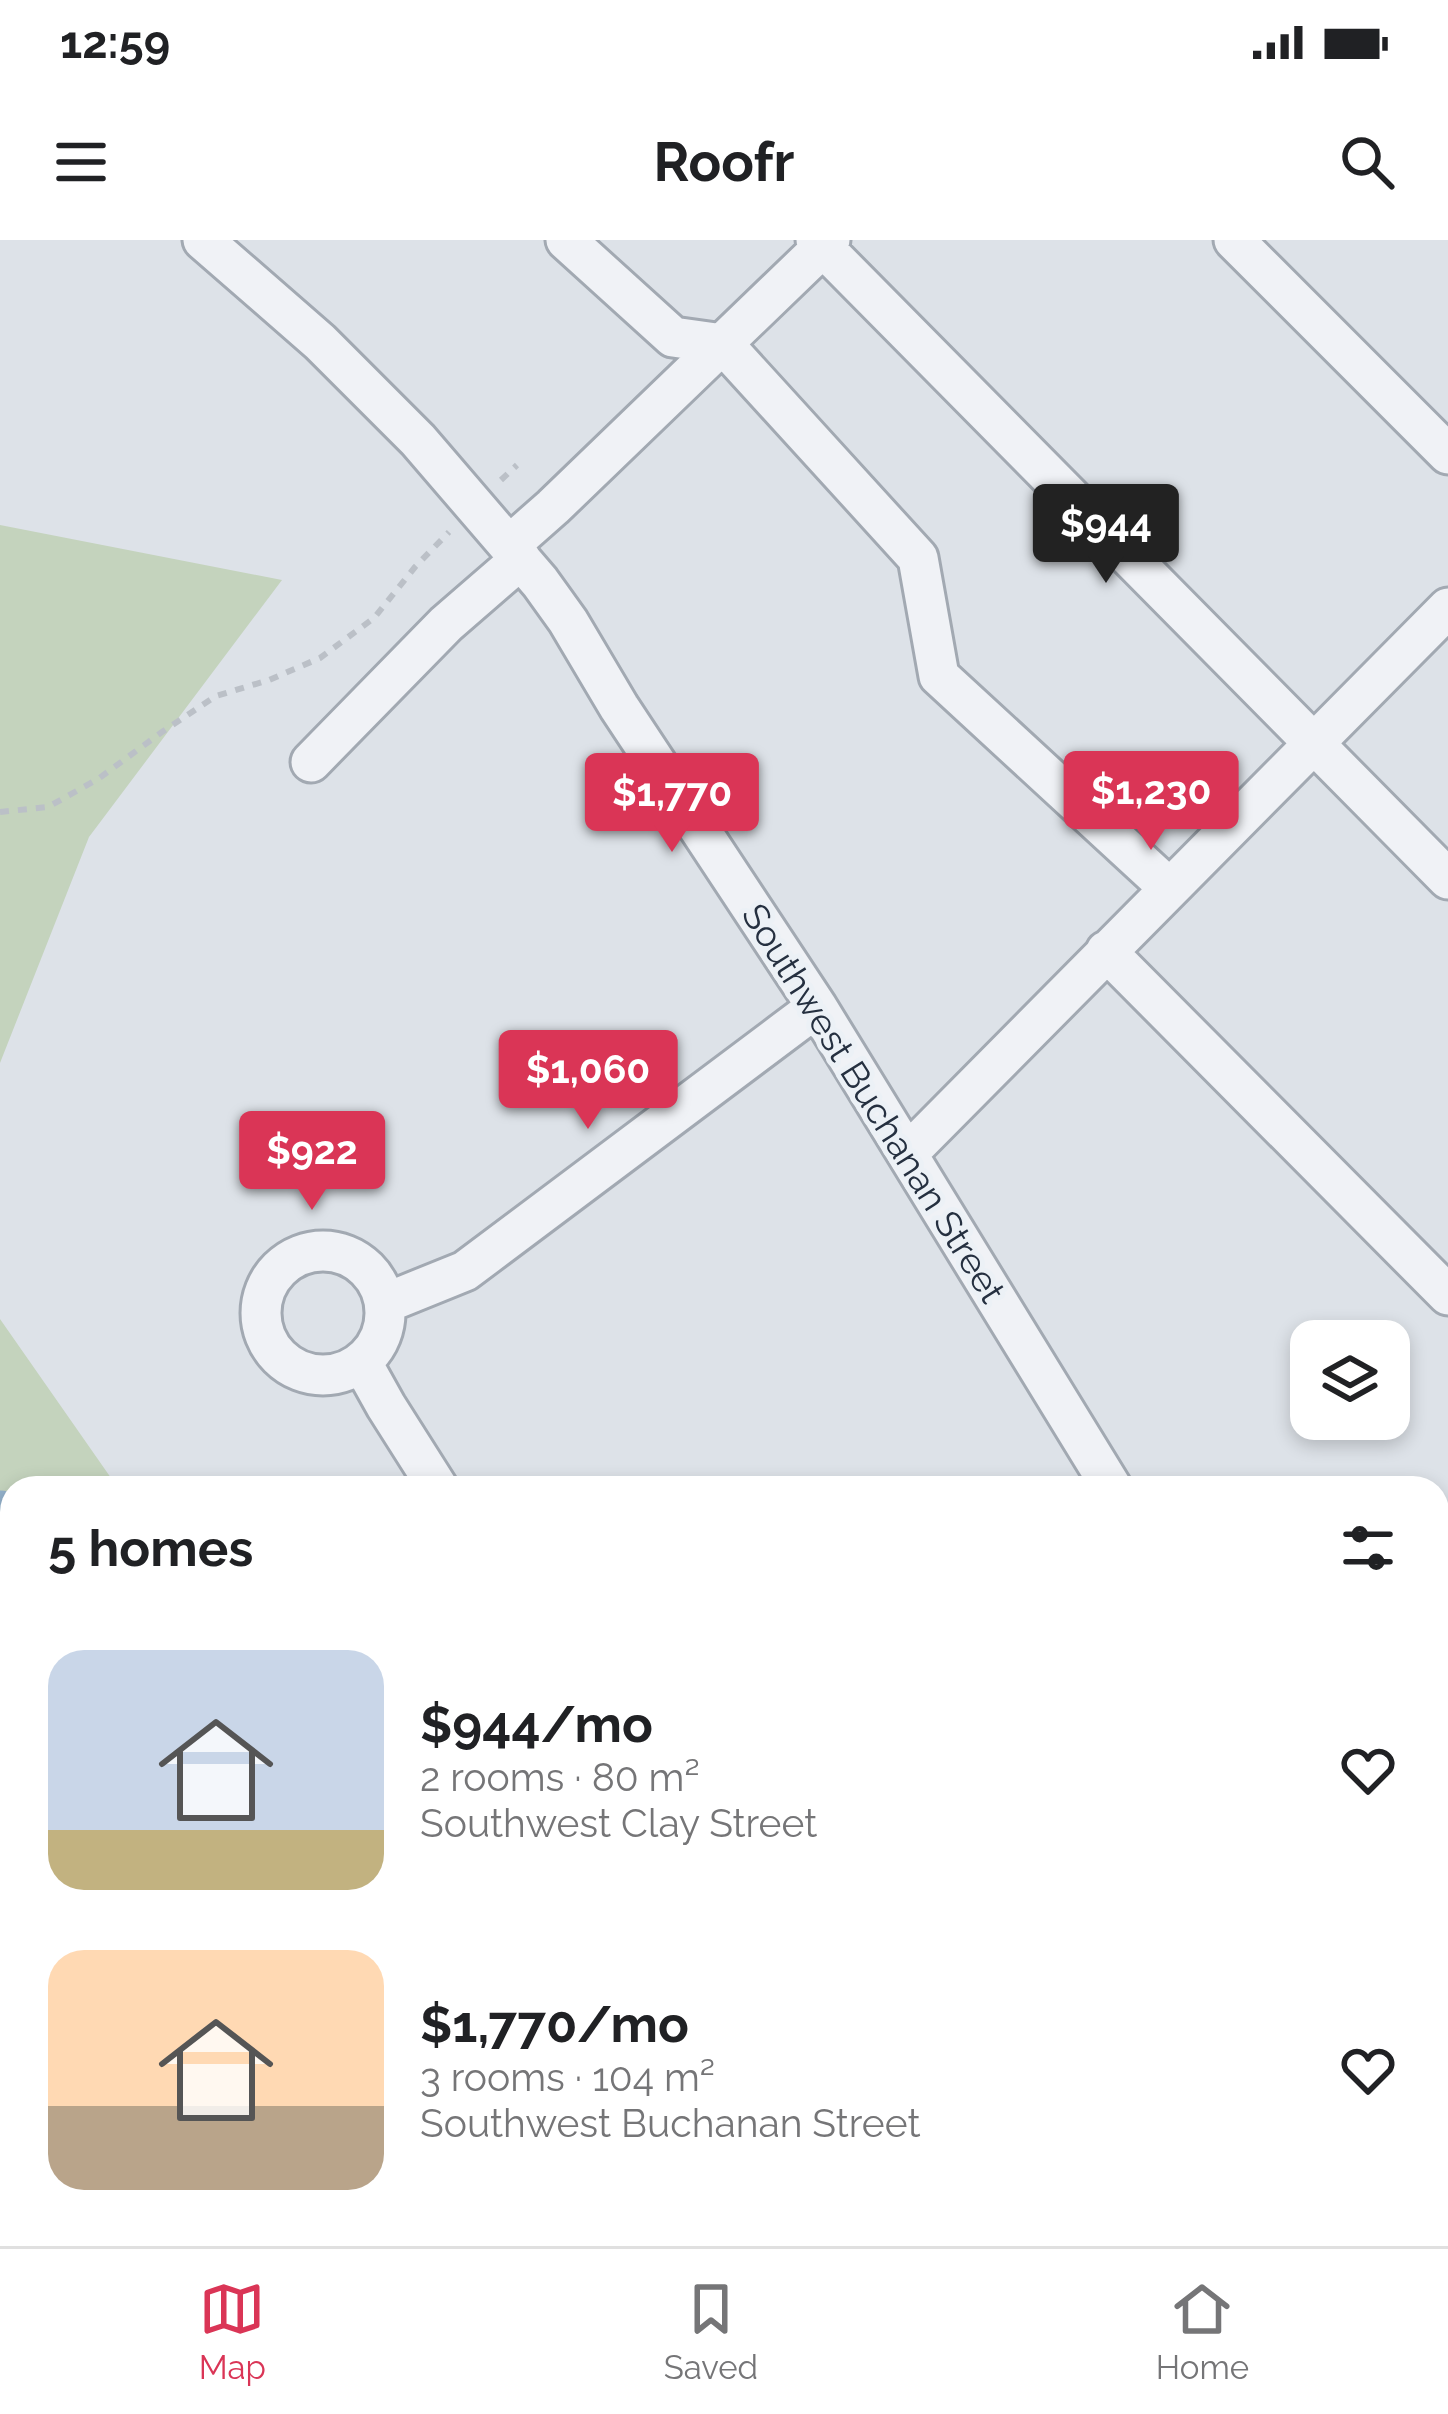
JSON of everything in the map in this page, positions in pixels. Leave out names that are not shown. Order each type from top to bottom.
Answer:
[{"type":"street","name":"Southwest Buchanan Street","points":[[203,240],[320,342],[418,440],[516,552],[568,621],[619,707],[817,1007],[1105,1476]]},
{"type":"street","points":[[566,240],[673,337],[723,344],[917,558],[939,676],[1168,888]]},
{"type":"street","points":[[1234,240],[1448,454]]},
{"type":"street","points":[[311,762],[823,242],[1448,879]]},
{"type":"street","points":[[908,1153],[1448,608]]},
{"type":"street","points":[[1106,951],[1448,1295]]},
{"type":"street","points":[[386,1303],[465,1271],[817,1007]]},
{"type":"street","points":[[331,1251],[358,1261],[378,1282],[386,1303],[384,1330],[362,1363],[331,1376],[306,1374],[281,1360],[268,1343],[260,1318],[262,1298],[279,1268],[298,1256],[331,1251]]},
{"type":"street","points":[[362,1363],[430,1476]]},
{"type":"path","points":[[0,812],[48,807],[98,779],[216,696],[320,658],[374,618],[415,567],[517,465]]},
{"type":"green space","points":[[0,525],[282,580],[89,837],[0,1063]]},
{"type":"green space","points":[[0,1319],[110,1476],[0,1476]]}]
